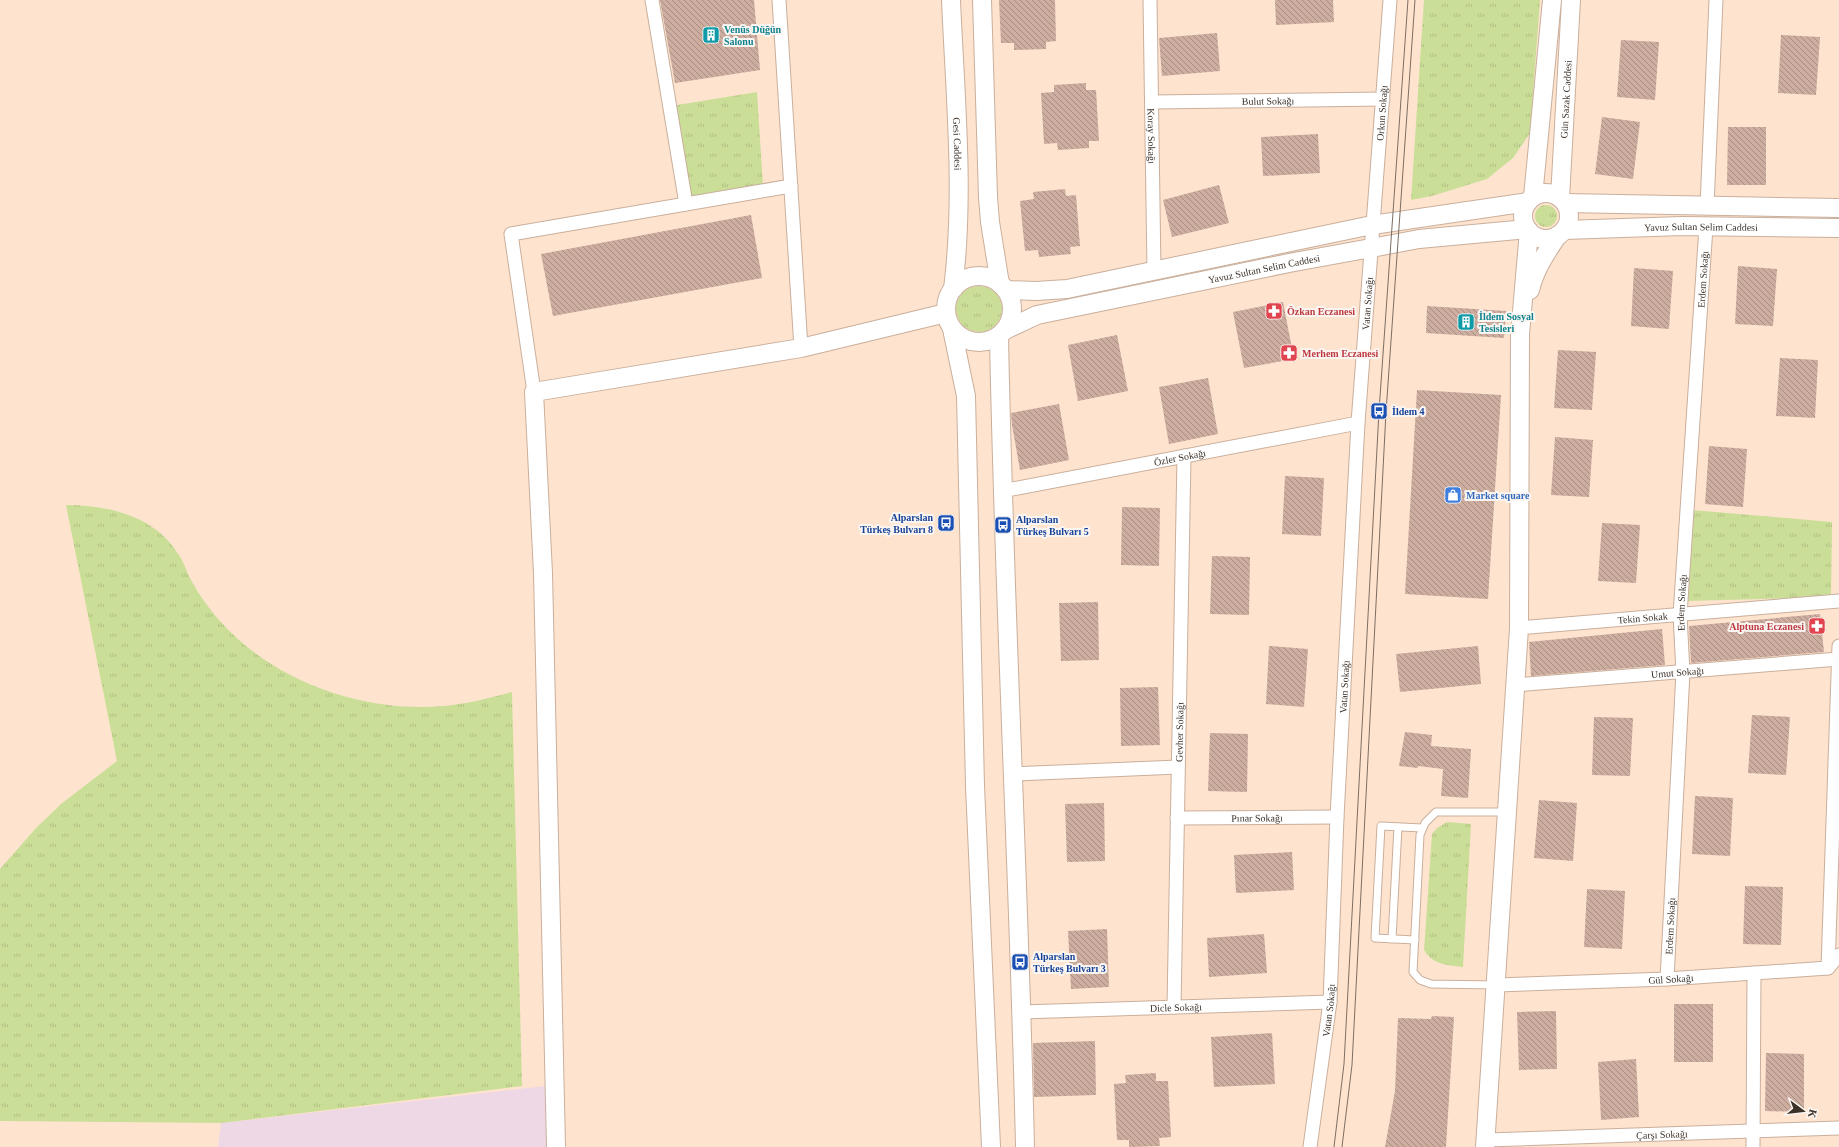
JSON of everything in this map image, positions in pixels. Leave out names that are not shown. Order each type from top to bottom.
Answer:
[{"type":"main road","name":"Gesi Caddesi","points":[[951,0],[958,168],[958,254],[954,289]]},
{"type":"main road","points":[[949,321],[962,338],[974,342],[991,341],[1002,333],[1011,319],[1012,306],[1003,287],[990,222],[982,0]]},
{"type":"main road","name":"Gün Sazak Caddesi","points":[[1530,200],[1552,0]]},
{"type":"main road","name":"Gün Sazak Caddesi","points":[[1562,201],[1571,0]]},
{"type":"main road","points":[[1486,1145],[1519,628],[1520,334],[1528,230],[1523,215],[1530,200],[1546,193],[1562,201],[1568,217],[1561,233],[1543,257],[1533,279],[1520,334]]},
{"type":"main road","name":"Yavuz Sultan Selim Caddesi","points":[[1003,287],[1036,291],[1067,289],[1372,225],[1530,200]]},
{"type":"main road","name":"Yavuz Sultan Selim Caddesi","points":[[1562,201],[1707,206],[1839,208]]},
{"type":"main road","name":"Yavuz Sultan Selim Caddesi","points":[[1561,233],[1706,226],[1839,228]]},
{"type":"main road","points":[[1528,230],[1538,238],[1545,239],[1561,233]]},
{"type":"main road","name":"Yavuz Sultan Selim Caddesi","points":[[1002,333],[1037,315],[1289,263],[1419,239],[1528,230]]},
{"type":"main road","points":[[991,1147],[975,786],[966,396],[949,321],[948,300],[954,289],[960,283],[976,276],[993,279],[1003,287]]},
{"type":"main road","points":[[556,1147],[543,573],[534,392],[801,348],[949,321]]},
{"type":"main road","points":[[1002,333],[1002,491],[1022,1012],[1025,1147]]},
{"type":"street","points":[[652,0],[686,204]]},
{"type":"street","points":[[779,0],[801,348]]},
{"type":"street","name":"Koray Sokağı","points":[[1150,0],[1153,102],[1154,271]]},
{"type":"street","name":"Orkun Sokağı","points":[[1372,225],[1390,0]]},
{"type":"street","points":[[1707,206],[1716,0]]},
{"type":"street","name":"Bulut Sokağı","points":[[1153,102],[1383,99]]},
{"type":"street","points":[[534,392],[511,234],[791,186]]},
{"type":"street","name":"Vatan Sokağı","points":[[1310,1147],[1330,1002],[1337,817],[1358,423],[1372,225]]},
{"type":"street","name":"Erdem Sokağı","points":[[1667,979],[1682,672],[1680,615],[1706,226]]},
{"type":"street","name":"Özler Sokağı","points":[[1002,491],[1358,423]]},
{"type":"street","name":"Gevher Sokağı","points":[[1174,1007],[1184,456]]},
{"type":"street","name":"Tekin Sokak","points":[[1519,628],[1839,601]]},
{"type":"street","points":[[1828,968],[1839,655]]},
{"type":"street","name":"Umut Sokağı","points":[[1515,685],[1682,672],[1839,655]]},
{"type":"street","points":[[1013,774],[1178,767]]},
{"type":"street","name":"Pınar Sokağı","points":[[1177,818],[1337,817]]},
{"type":"street","points":[[1828,968],[1839,955]]},
{"type":"street","name":"Gül Sokağı","points":[[1496,985],[1667,979],[1828,968]]},
{"type":"street","points":[[1753,1147],[1754,973]]},
{"type":"street","name":"Dicle Sokağı","points":[[1022,1012],[1330,1002]]},
{"type":"street","name":"Çarşı Sokağı","points":[[1486,1145],[1839,1128]]},
{"type":"lane","points":[[1496,985],[1430,984],[1420,980],[1413,972],[1420,835],[1422,828],[1430,817],[1436,812],[1507,812]]},
{"type":"lane","points":[[1415,940],[1375,938],[1381,826],[1422,828]]},
{"type":"lane","points":[[1392,939],[1398,827]]},
{"type":"shaded area","points":[[554,1085],[556,1147],[218,1147],[221,1123]]},
{"type":"green space","points":[[1424,0],[1540,0],[1530,133],[1513,158],[1487,179],[1432,196],[1411,200]]},
{"type":"green space","points":[[757,92],[763,186],[679,202],[665,107]]},
{"type":"green space","points":[[1546,205],[1550,206],[1556,212],[1556,220],[1550,226],[1546,227],[1542,226],[1536,220],[1535,216],[1536,212],[1542,206]]},
{"type":"green space","points":[[974,286],[984,286],[992,290],[998,296],[1002,304],[1002,314],[998,322],[992,328],[984,332],[974,332],[966,328],[960,322],[956,314],[956,304],[960,296],[966,290]]},
{"type":"green space","points":[[66,505],[98,507],[130,515],[157,531],[169,542],[179,555],[198,593],[220,621],[242,642],[267,661],[294,677],[322,689],[352,698],[383,704],[414,707],[461,704],[512,692],[522,1086],[222,1123],[0,1121],[0,869],[36,828],[61,804],[117,761]]},
{"type":"green space","points":[[1692,510],[1832,522],[1831,597],[1688,601]]},
{"type":"green space","points":[[1447,822],[1471,824],[1463,967],[1446,965],[1436,961],[1432,959],[1424,950],[1432,834],[1437,828]]},
{"type":"building","name":"Venüs Düğün Salonu","points":[[660,0],[754,0],[760,70],[675,83]]},
{"type":"building","points":[[999,0],[1055,0],[1056,41],[1046,42],[1046,49],[1014,50],[1014,43],[1001,43]]},
{"type":"building","points":[[1275,0],[1333,0],[1334,22],[1276,25]]},
{"type":"building","points":[[1217,33],[1220,71],[1162,76],[1159,38]]},
{"type":"building","points":[[1781,35],[1820,37],[1816,95],[1778,93]]},
{"type":"building","points":[[1621,40],[1659,42],[1655,100],[1617,97]]},
{"type":"building","points":[[1086,83],[1086,90],[1096,90],[1099,141],[1089,141],[1089,148],[1058,150],[1057,143],[1044,144],[1041,93],[1054,92],[1054,85]]},
{"type":"building","points":[[1602,117],[1640,122],[1633,179],[1595,174]]},
{"type":"building","points":[[1728,127],[1766,127],[1766,185],[1727,185]]},
{"type":"building","points":[[1318,134],[1320,173],[1263,176],[1261,137]]},
{"type":"building","points":[[1219,185],[1229,223],[1172,237],[1163,200]]},
{"type":"building","points":[[1065,189],[1066,196],[1076,195],[1080,246],[1070,247],[1071,254],[1039,257],[1038,250],[1025,251],[1020,201],[1034,199],[1033,192]]},
{"type":"building","points":[[751,215],[762,278],[553,316],[541,254]]},
{"type":"building","points":[[1738,266],[1777,269],[1773,326],[1735,324]]},
{"type":"building","points":[[1634,268],[1673,271],[1669,329],[1631,326]]},
{"type":"building","points":[[1283,302],[1294,359],[1244,368],[1233,312]]},
{"type":"building","name":"İldem Sosyal Tesisleri","points":[[1427,306],[1506,311],[1504,338],[1426,333]]},
{"type":"building","points":[[1117,335],[1128,391],[1078,401],[1068,345]]},
{"type":"building","points":[[1558,350],[1596,352],[1592,410],[1554,408]]},
{"type":"building","points":[[1780,358],[1818,360],[1815,418],[1776,416]]},
{"type":"building","points":[[1208,378],[1218,434],[1169,444],[1159,387]]},
{"type":"building","name":"Market square","points":[[1417,390],[1501,395],[1488,599],[1405,594]]},
{"type":"building","points":[[1059,404],[1069,460],[1020,470],[1011,413]]},
{"type":"building","points":[[1555,437],[1593,440],[1589,497],[1551,495]]},
{"type":"building","points":[[1709,446],[1747,449],[1743,507],[1705,504]]},
{"type":"building","points":[[1285,476],[1324,478],[1321,536],[1282,534]]},
{"type":"building","points":[[1122,507],[1160,508],[1159,566],[1121,565]]},
{"type":"building","points":[[1602,523],[1640,525],[1636,583],[1598,581]]},
{"type":"building","points":[[1212,556],[1250,557],[1249,615],[1210,614]]},
{"type":"building","points":[[1098,602],[1099,660],[1061,661],[1059,603]]},
{"type":"building","points":[[1820,614],[1824,652],[1691,663],[1689,626]]},
{"type":"building","points":[[1662,629],[1665,665],[1531,676],[1529,642]]},
{"type":"building","points":[[1269,646],[1308,649],[1304,707],[1266,704]]},
{"type":"building","points":[[1478,646],[1481,684],[1400,692],[1396,654]]},
{"type":"building","points":[[1158,687],[1160,745],[1121,746],[1120,688]]},
{"type":"building","points":[[1752,715],[1790,717],[1786,775],[1748,773]]},
{"type":"building","points":[[1594,717],[1633,718],[1630,776],[1592,775]]},
{"type":"building","points":[[1405,732],[1432,735],[1431,746],[1471,749],[1468,798],[1441,796],[1443,769],[1418,766],[1418,768],[1399,766]]},
{"type":"building","points":[[1210,733],[1248,734],[1247,792],[1208,791]]},
{"type":"building","points":[[1695,796],[1733,798],[1730,856],[1692,854]]},
{"type":"building","points":[[1539,800],[1577,803],[1573,861],[1534,858]]},
{"type":"building","points":[[1104,803],[1105,861],[1067,862],[1065,804]]},
{"type":"building","points":[[1292,852],[1294,890],[1236,893],[1234,855]]},
{"type":"building","points":[[1745,886],[1783,887],[1781,945],[1743,944]]},
{"type":"building","points":[[1587,889],[1625,891],[1622,949],[1584,947]]},
{"type":"building","points":[[1107,929],[1109,987],[1071,989],[1068,931]]},
{"type":"building","points":[[1264,934],[1267,973],[1209,977],[1207,938]]},
{"type":"building","points":[[1674,1004],[1713,1004],[1713,1062],[1674,1062]]},
{"type":"building","points":[[1556,1011],[1557,1069],[1519,1070],[1517,1012]]},
{"type":"building","points":[[1432,1016],[1454,1017],[1446,1147],[1385,1147],[1395,1091],[1398,1018],[1431,1019]]},
{"type":"building","points":[[1272,1033],[1275,1084],[1214,1087],[1211,1037]]},
{"type":"building","points":[[1095,1041],[1096,1095],[1034,1097],[1033,1043]]},
{"type":"building","points":[[1766,1053],[1804,1054],[1804,1112],[1765,1111]]},
{"type":"building","points":[[1636,1059],[1639,1117],[1601,1120],[1598,1062]]},
{"type":"building","points":[[1156,1073],[1156,1081],[1168,1081],[1171,1137],[1159,1138],[1160,1146],[1129,1147],[1129,1140],[1117,1140],[1114,1084],[1126,1083],[1125,1075]]},
{"type":"tram line","points":[[1334,1147],[1344,1064],[1379,411],[1408,0]]},
{"type":"tram line","points":[[1342,1147],[1352,1065],[1386,412],[1415,0]]},
{"type":"place","name":"Venüs Düğün Salonu","points":[[711,35]]},
{"type":"place","name":"Özkan Eczanesi","points":[[1274,311]]},
{"type":"place","name":"İldem Sosyal Tesisleri","points":[[1466,322]]},
{"type":"place","name":"Merhem Eczanesi","points":[[1289,353]]},
{"type":"place","name":"İldem 4","points":[[1379,411]]},
{"type":"place","name":"Market square","points":[[1453,495]]},
{"type":"place","name":"Alparslan Türkeş Bulvarı 8","points":[[946,523]]},
{"type":"place","name":"Alparslan Türkeş Bulvarı 5","points":[[1003,525]]},
{"type":"place","name":"Alptuna Eczanesi","points":[[1817,626]]},
{"type":"place","name":"Alparslan Türkeş Bulvarı 3","points":[[1020,962]]}]
